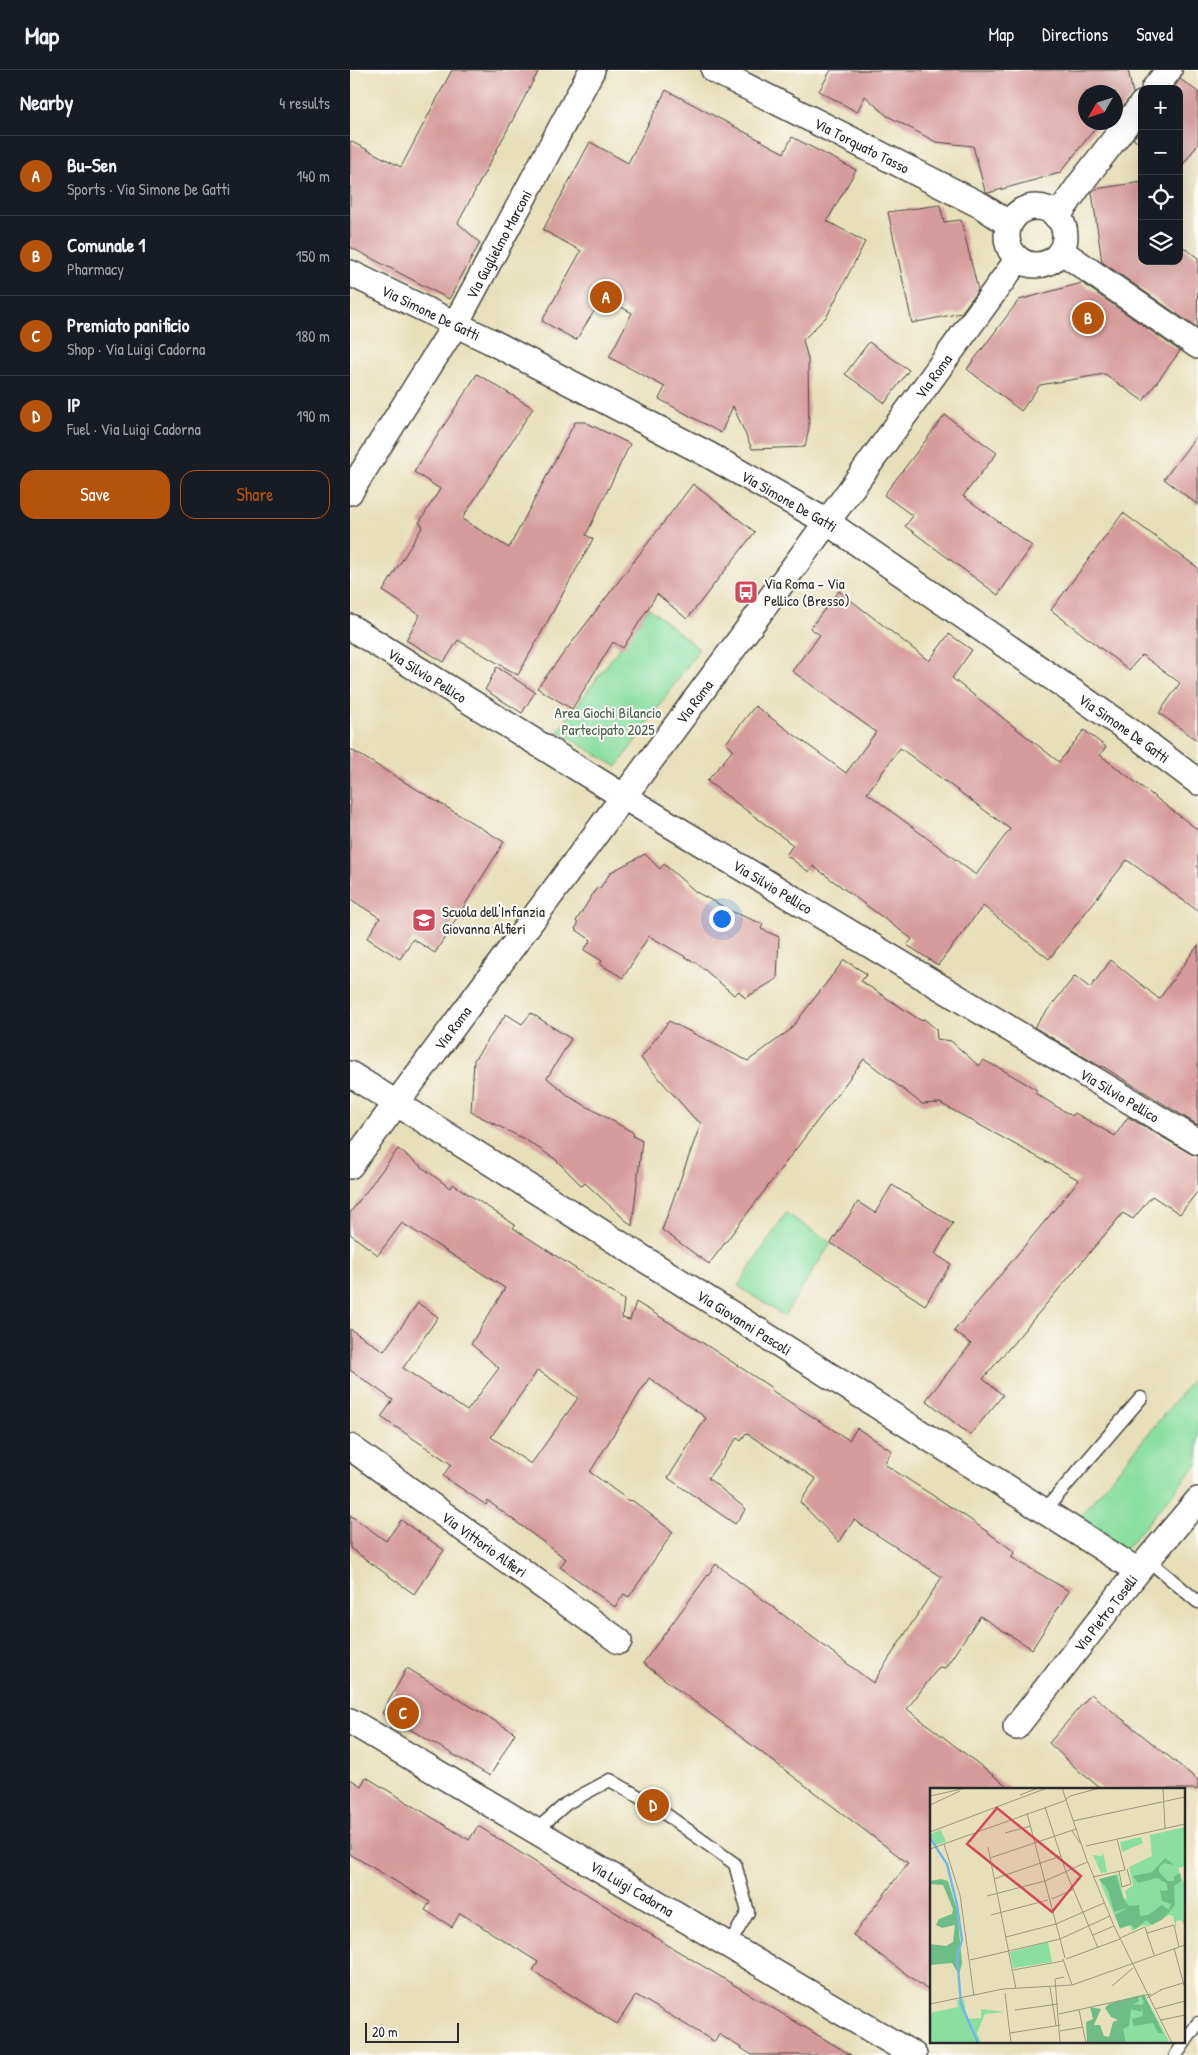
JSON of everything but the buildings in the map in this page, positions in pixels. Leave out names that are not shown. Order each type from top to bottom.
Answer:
[{"type":"street","name":"Via Guglielmo Marconi","points":[[350,492],[455,325],[592,70]]},
{"type":"street","name":"Via Torquato Tasso","points":[[714,70],[982,206],[1009,224]]},
{"type":"street","points":[[1157,85],[1169,70]]},
{"type":"street","points":[[1058,216],[1080,184],[1138,109]]},
{"type":"street","points":[[1036,206],[1048,209],[1058,216],[1063,227],[1065,239],[1061,251],[1052,260],[1041,264],[1029,264],[1018,259],[1010,250],[1006,238],[1009,224],[1014,216],[1024,209],[1036,206]]},
{"type":"street","points":[[1061,251],[1198,346]]},
{"type":"street","name":"Via Roma","points":[[350,1166],[827,522],[1018,259]]},
{"type":"street","name":"Via Simone De Gatti","points":[[350,273],[709,455],[827,522],[1137,736],[1198,782]]},
{"type":"street","name":"Via Silvio Pellico","points":[[350,627],[624,797],[1198,1142]]},
{"type":"street","name":"Via Giovanni Pascoli","points":[[350,1074],[1044,1511],[1143,1565]]},
{"type":"street","name":"Via Vittorio Alfieri","points":[[350,1447],[619,1641]]},
{"type":"street","name":"Via Pietro Toselli","points":[[1016,1727],[1143,1565],[1198,1500]]},
{"type":"street","name":"Via Luigi Cadorna","points":[[350,1721],[914,2055]]},
{"type":"lane","points":[[1044,1511],[1141,1398]]},
{"type":"lane","points":[[1143,1565],[1198,1602]]},
{"type":"lane","points":[[536,1830],[567,1803],[610,1780],[653,1805],[735,1864],[748,1912],[729,1944]]},
{"type":"lane","points":[[1186,2040],[1198,2023]]},
{"type":"lane","points":[[1176,2055],[1185,2042]]},
{"type":"green space","name":"Area Giochi Bilancio Partecipato 2025","points":[[649,608],[699,649],[617,767],[558,731]]},
{"type":"green space","points":[[786,1213],[831,1243],[784,1316],[738,1286]]},
{"type":"green space","points":[[1198,1373],[1198,1463],[1124,1551],[1078,1519]]},
{"type":"place","name":"Bu-Sen","points":[[606,297]]},
{"type":"place","name":"Comunale 1","points":[[1088,318]]},
{"type":"place","name":"Via Roma - Via Pellico (Bresso)","points":[[746,592]]},
{"type":"place","name":"Scuola dell'Infanzia Giovanna Alfieri","points":[[424,920]]},
{"type":"place","name":"Premiato panificio","points":[[403,1713]]},
{"type":"place","name":"IP","points":[[653,1805]]}]
